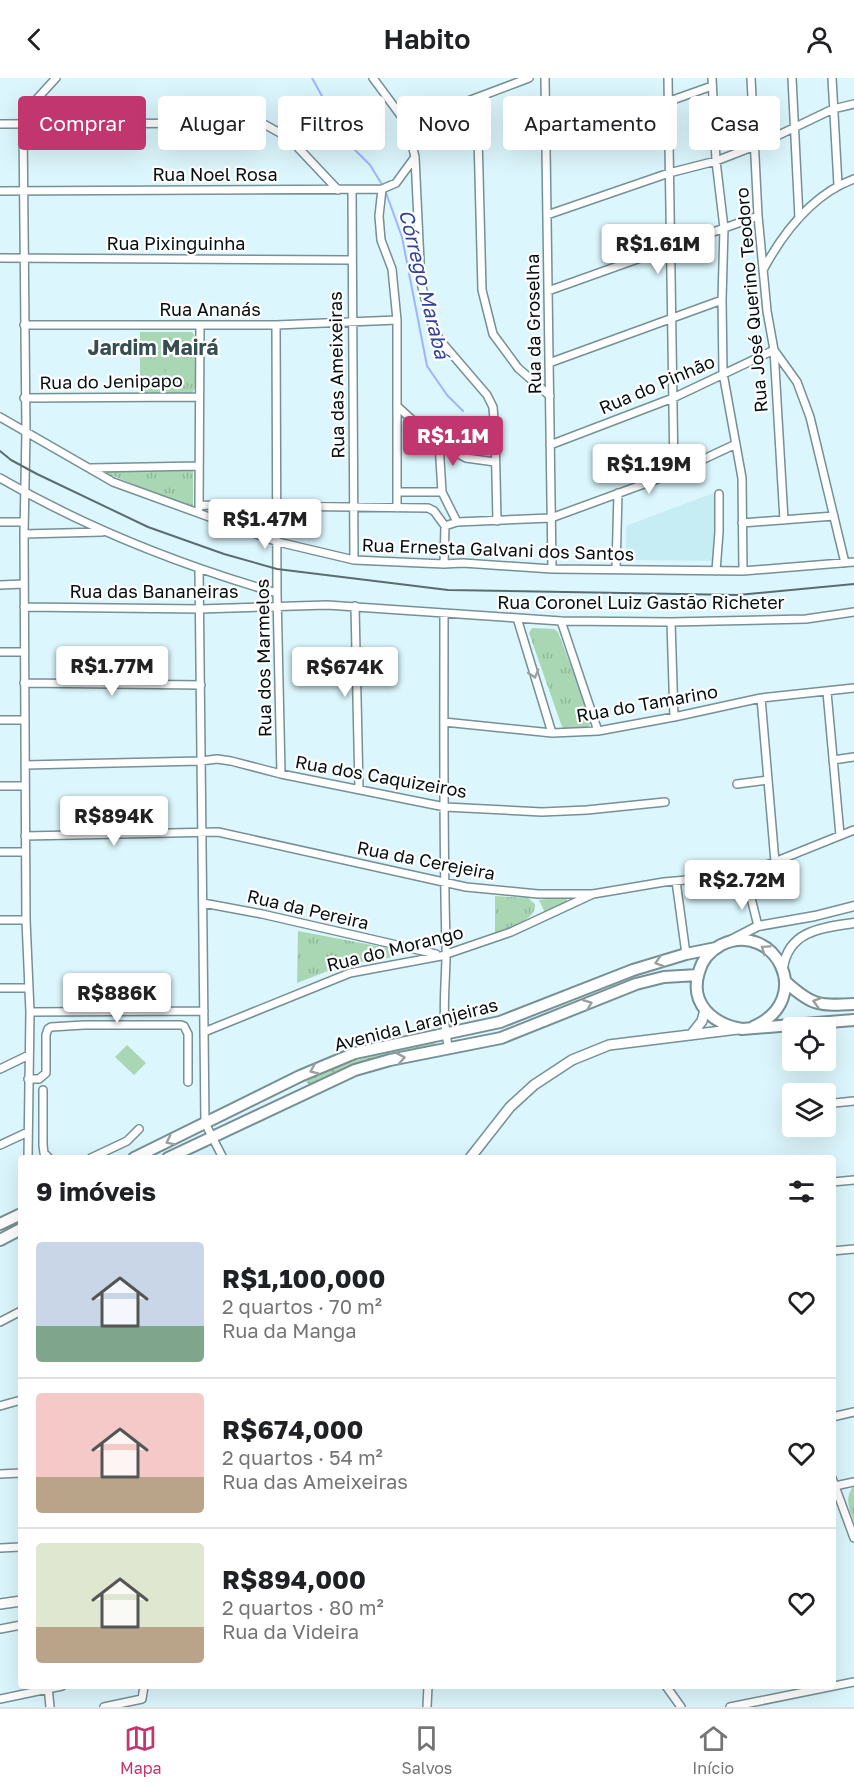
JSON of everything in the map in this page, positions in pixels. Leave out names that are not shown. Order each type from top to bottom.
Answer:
[{"type":"main road","points":[[749,941],[760,944],[770,950],[783,968],[786,982],[780,1005],[764,1022],[748,1028],[728,1027],[722,1023],[705,1010],[698,993],[698,975],[701,964],[716,948],[727,942],[749,941]]},
{"type":"main road","name":"Avenida Laranjeiras","points":[[140,1155],[300,1076],[354,1053],[500,1022],[612,978],[686,954],[716,948]]},
{"type":"main road","name":"Avenida Laranjeiras","points":[[174,1155],[355,1070],[390,1060],[501,1038],[636,984],[664,977],[698,975]]},
{"type":"main road","points":[[786,982],[798,994],[818,1005],[854,1004]]},
{"type":"main road","points":[[691,1035],[702,1021],[705,1010]]},
{"type":"main road","points":[[472,1155],[510,1107],[534,1084],[572,1060],[609,1045],[748,1028],[854,1020]]},
{"type":"main road","points":[[0,1224],[18,1215]]},
{"type":"main road","points":[[0,1239],[18,1230]]},
{"type":"main road","points":[[0,1604],[18,1601]]},
{"type":"street","points":[[39,96],[56,78]]},
{"type":"street","points":[[373,78],[397,110]]},
{"type":"street","points":[[482,96],[529,78]]},
{"type":"street","name":"Rua da Groselha","points":[[545,78],[545,96]]},
{"type":"street","points":[[668,78],[668,96]]},
{"type":"street","name":"Rua José Querino Teodoro","points":[[751,78],[752,96]]},
{"type":"street","points":[[792,78],[799,218]]},
{"type":"street","points":[[832,78],[838,185]]},
{"type":"street","points":[[677,98],[712,82],[716,161],[724,228],[723,373],[742,478],[743,571]]},
{"type":"street","points":[[780,133],[833,109],[854,104]]},
{"type":"street","points":[[146,123],[262,123],[290,138],[338,190]]},
{"type":"street","points":[[0,124],[18,124]]},
{"type":"street","points":[[22,150],[26,432],[24,492],[25,852],[30,1012],[28,1155]]},
{"type":"street","points":[[413,150],[421,283],[439,339],[488,395],[493,407],[497,521]]},
{"type":"street","points":[[478,150],[482,290],[493,334],[518,368],[550,396]]},
{"type":"street","name":"Rua da Groselha","points":[[546,150],[552,569]]},
{"type":"street","points":[[669,150],[674,472]]},
{"type":"street","points":[[547,215],[744,150]]},
{"type":"street","name":"Rua José Querino Teodoro","points":[[754,150],[767,311],[774,350],[784,520]]},
{"type":"street","points":[[397,508],[397,320],[392,269],[381,240],[379,216],[382,189],[396,183],[415,158]]},
{"type":"street","points":[[763,270],[779,241],[799,218],[838,185],[854,179]]},
{"type":"street","name":"Rua Noel Rosa","points":[[0,191],[382,189]]},
{"type":"street","name":"Rua das Ameixeiras","points":[[352,190],[354,560]]},
{"type":"street","points":[[548,291],[758,216]]},
{"type":"street","name":"Rua Pixinguinha","points":[[0,258],[351,260]]},
{"type":"street","points":[[549,363],[722,300]]},
{"type":"street","name":"Rua Ananás","points":[[24,325],[276,325],[397,320]]},
{"type":"street","points":[[199,515],[200,325]]},
{"type":"street","name":"Rua dos Marmelos","points":[[276,325],[280,774]]},
{"type":"street","points":[[774,350],[797,382],[810,417],[844,563]]},
{"type":"street","name":"Rua do Pinhão","points":[[550,445],[673,398],[774,350]]},
{"type":"street","name":"Rua do Jenipapo","points":[[24,398],[199,397]]},
{"type":"street","points":[[397,406],[439,443],[466,458],[495,462]]},
{"type":"street","name":"Rua Ernesta Galvani dos Santos","points":[[0,417],[113,482],[278,542],[354,560],[463,563],[552,569],[716,571],[743,571],[854,561]]},
{"type":"street","points":[[439,443],[442,492],[457,522]]},
{"type":"street","points":[[445,526],[457,522],[551,518],[674,472],[736,444]]},
{"type":"street","points":[[87,468],[199,466]]},
{"type":"street","points":[[0,478],[105,532],[199,569],[277,594]]},
{"type":"street","points":[[398,492],[442,492]]},
{"type":"street","points":[[616,569],[618,494]]},
{"type":"street","points":[[716,571],[719,494]]},
{"type":"street","points":[[199,505],[428,508],[434,511],[445,526],[444,564]]},
{"type":"street","points":[[742,523],[834,516]]},
{"type":"street","points":[[0,522],[24,522]]},
{"type":"street","points":[[24,534],[105,532]]},
{"type":"street","points":[[199,569],[205,1123],[221,1155]]},
{"type":"street","points":[[0,585],[24,584]]},
{"type":"street","points":[[355,606],[359,789]]},
{"type":"street","name":"Rua das Bananeiras","points":[[24,607],[200,609],[355,606]]},
{"type":"street","name":"Rua Coronel Luiz Gastão Richeter","points":[[355,606],[561,621],[671,622],[806,619],[854,612]]},
{"type":"street","points":[[444,614],[444,955],[445,1032],[449,1049]]},
{"type":"street","points":[[517,618],[552,733]]},
{"type":"street","points":[[561,621],[598,731]]},
{"type":"street","points":[[671,622],[674,717]]},
{"type":"street","points":[[0,652],[24,652]]},
{"type":"street","points":[[24,683],[201,685]]},
{"type":"street","name":"Rua do Tamarino","points":[[444,722],[552,733],[598,731],[761,698],[854,688]]},
{"type":"street","points":[[827,692],[840,835]]},
{"type":"street","points":[[761,698],[775,862]]},
{"type":"street","points":[[0,720],[24,720]]},
{"type":"street","points":[[833,760],[854,757]]},
{"type":"street","name":"Rua dos Caquizeiros","points":[[25,765],[217,759],[445,807],[542,812],[665,802]]},
{"type":"street","points":[[737,784],[768,780]]},
{"type":"street","points":[[0,786],[25,786]]},
{"type":"street","name":"Rua da Cerejeira","points":[[25,836],[218,832],[466,887],[538,894],[593,894],[676,881],[742,874],[854,830]]},
{"type":"street","points":[[0,852],[25,852]]},
{"type":"street","points":[[676,881],[686,954]]},
{"type":"street","points":[[749,890],[758,926]]},
{"type":"street","name":"Rua do Morango","points":[[204,1032],[350,973],[444,955],[536,922],[593,894]]},
{"type":"street","name":"Rua da Pereira","points":[[203,903],[444,955]]},
{"type":"street","points":[[727,942],[758,926],[815,916],[854,906]]},
{"type":"street","points":[[0,920],[26,920]]},
{"type":"street","points":[[783,968],[785,955],[791,945],[798,940],[823,928],[854,923]]},
{"type":"street","points":[[0,988],[28,988]]},
{"type":"street","points":[[30,1012],[204,1011]]},
{"type":"street","points":[[28,1079],[39,1079],[46,1073],[46,1035],[51,1027],[84,1024],[181,1025],[188,1034],[188,1082]]},
{"type":"street","points":[[0,1069],[29,1055]]},
{"type":"street","points":[[44,1090],[43,1145],[46,1155]]},
{"type":"street","points":[[836,1103],[854,1101]]},
{"type":"street","points":[[98,1155],[127,1142],[139,1129]]},
{"type":"street","points":[[0,1145],[28,1132]]},
{"type":"street","points":[[836,1182],[854,1180]]},
{"type":"street","points":[[836,1251],[854,1249]]},
{"type":"street","points":[[0,1322],[18,1313]]},
{"type":"street","points":[[0,1406],[18,1401]]},
{"type":"street","points":[[836,1416],[854,1412]]},
{"type":"street","points":[[0,1474],[18,1473]]},
{"type":"street","points":[[836,1482],[854,1482]]},
{"type":"street","points":[[836,1488],[854,1538]]},
{"type":"street","points":[[0,1548],[18,1547]]},
{"type":"street","points":[[0,1629],[18,1626]]},
{"type":"street","points":[[836,1686],[854,1682]]},
{"type":"street","points":[[0,1699],[40,1689]]},
{"type":"street","points":[[48,1689],[50,1707]]},
{"type":"street","points":[[104,1707],[142,1699],[144,1689]]},
{"type":"street","points":[[427,1707],[428,1689]]},
{"type":"street","points":[[668,1689],[681,1707]]},
{"type":"street","points":[[730,1707],[819,1689]]},
{"type":"shaded area","points":[[716,492],[713,561],[626,560],[626,526]]},
{"type":"green space","points":[[140,332],[192,332],[196,338],[193,392],[189,394],[140,394]]},
{"type":"green space","points":[[184,352],[184,381],[166,381],[165,353]]},
{"type":"green space","points":[[101,471],[193,471],[193,508]]},
{"type":"green space","points":[[214,511],[270,512],[271,536],[213,516]]},
{"type":"green space","points":[[532,628],[554,629],[558,632],[592,722],[587,728],[563,728],[529,633]]},
{"type":"green space","points":[[495,896],[528,898],[535,904],[534,910],[521,923],[495,934]]},
{"type":"green space","points":[[564,897],[567,903],[545,913],[539,900]]},
{"type":"green space","points":[[298,931],[393,949],[394,957],[346,964],[297,983]]},
{"type":"green space","points":[[434,1042],[437,1047],[310,1086],[306,1081],[368,1056]]},
{"type":"green space","points":[[127,1045],[146,1063],[134,1075],[115,1057]]},
{"type":"green space","points":[[854,1485],[854,1522],[848,1499]]},
{"type":"waterway","name":"Córrego Marabá","points":[[312,78],[348,143],[370,165],[383,186]]},
{"type":"waterway","name":"Córrego Marabá","points":[[385,190],[402,237],[427,366],[447,395],[463,411]]},
{"type":"railway","points":[[0,451],[11,460],[37,474],[148,527],[224,554],[277,569],[448,590],[738,595],[854,584]]},
{"type":"district","name":"Jardim Mairá","points":[[153,348]]}]
